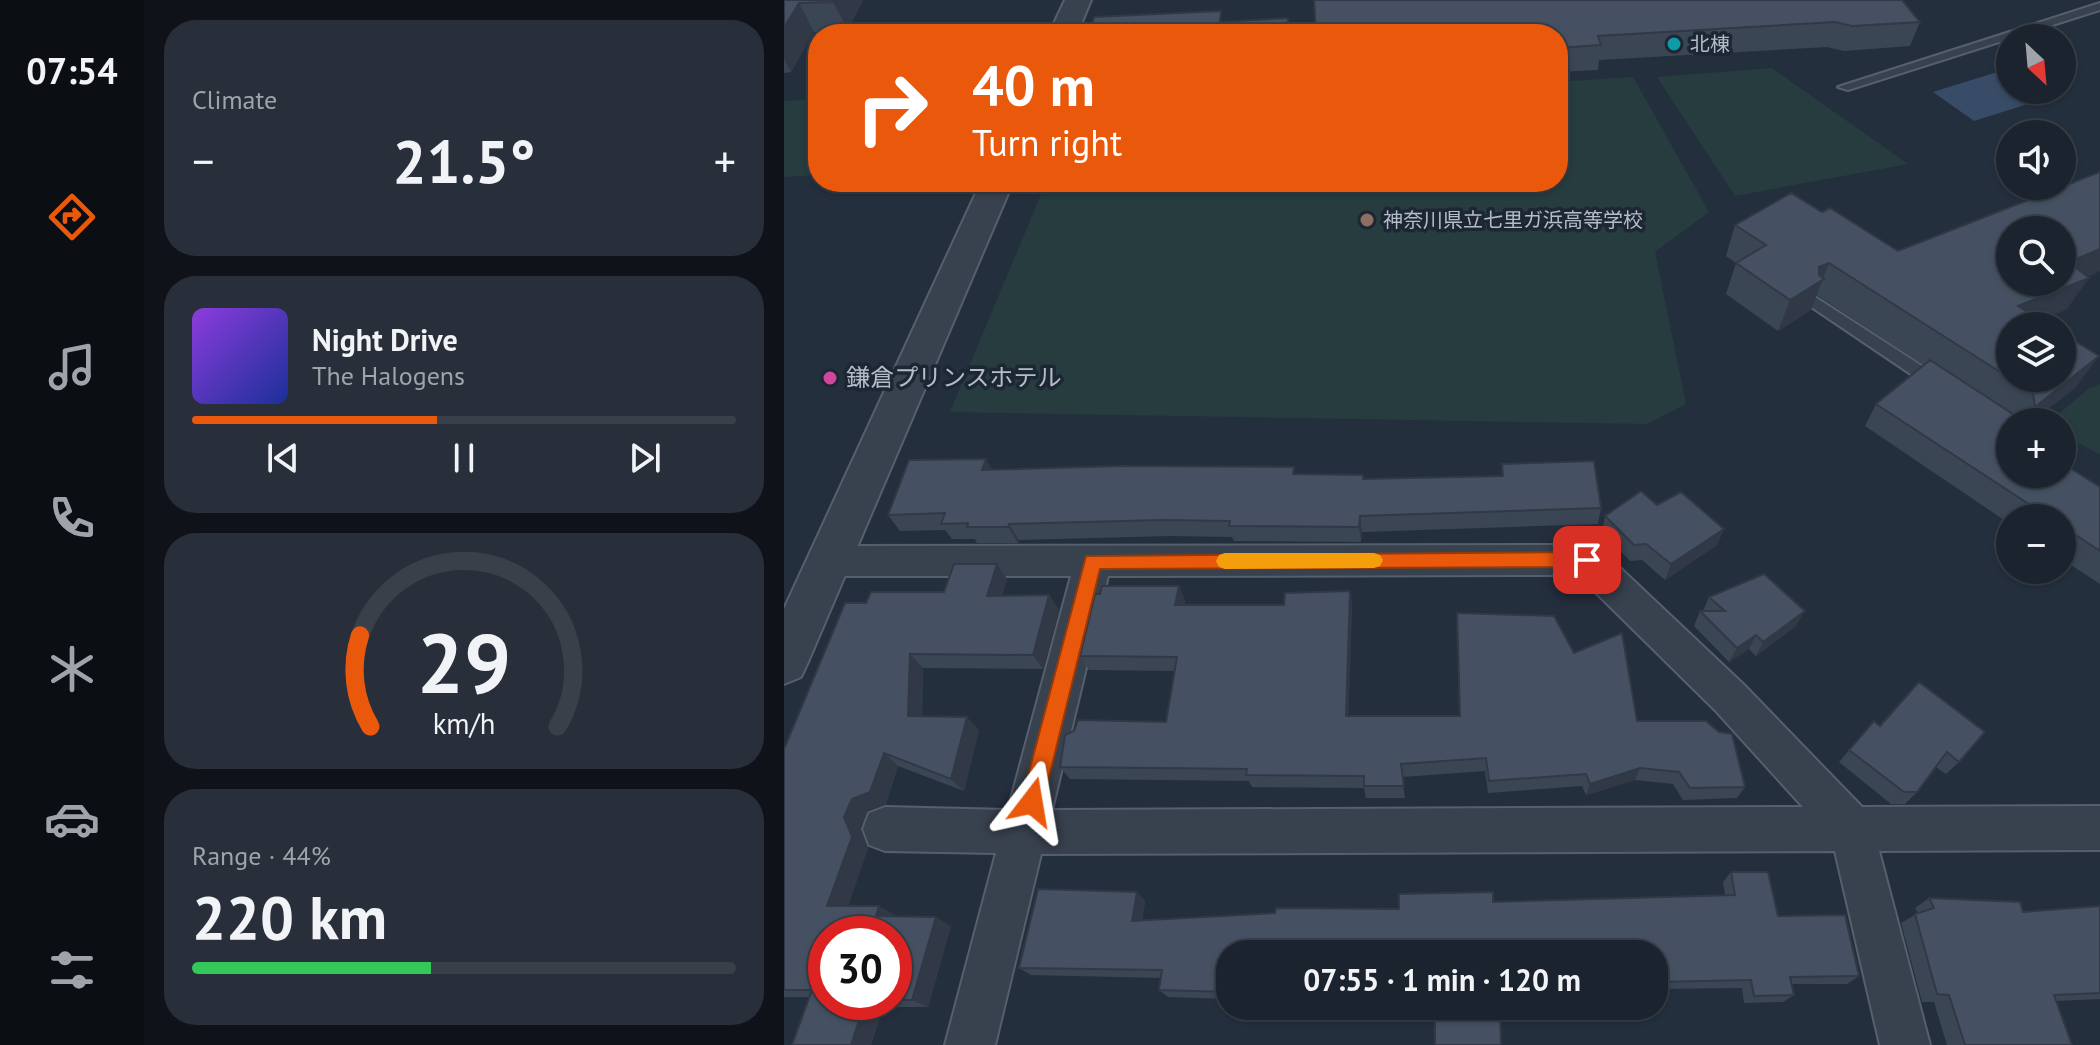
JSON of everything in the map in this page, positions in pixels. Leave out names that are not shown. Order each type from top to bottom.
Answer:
[{"type":"street","points":[[1067,24],[1078,0]]},
{"type":"street","points":[[784,662],[993,192]]},
{"type":"street","points":[[828,561],[1587,560],[1729,697],[1851,827],[1905,1045]]},
{"type":"street","points":[[970,1045],[1093,562]]},
{"type":"street","points":[[885,829],[1024,832],[2100,828]]},
{"type":"lane","points":[[1844,87],[2100,6]]},
{"type":"lane","points":[[1815,302],[1955,395]]},
{"type":"green space","points":[[1772,68],[1908,164],[1735,196],[1657,77]]},
{"type":"green space","points":[[1633,77],[1709,212],[1655,252],[1686,404],[1647,424],[950,412],[1042,192],[1568,192],[1568,81]]},
{"type":"green space","points":[[808,100],[808,176],[784,177],[784,101]]},
{"type":"green space","points":[[2100,384],[2100,454],[2076,442],[2076,408],[2066,408],[2088,389]]},
{"type":"water","points":[[1996,72],[1996,104],[2028,104],[1974,121],[1933,92]]},
{"type":"building","points":[[784,0],[834,0],[799,3],[784,28]]},
{"type":"building","points":[[1314,0],[1902,0],[1920,22],[1852,26],[1835,22],[1598,36],[1601,45],[1568,47],[1568,24],[1315,24]]},
{"type":"building","points":[[1221,11],[1220,22],[1288,18],[1288,24],[1092,24],[1094,17]]},
{"type":"building","points":[[2100,172],[2100,249],[2076,259],[2076,216],[1996,216],[1996,296],[2043,296],[2018,306],[2028,312],[1996,312],[1996,369],[1829,263],[1819,267],[1819,275],[1824,279],[1790,300],[1736,263],[1766,245],[1735,225],[1791,193],[1822,212],[1830,208],[1898,251],[2028,200],[2076,200],[2076,181]]},
{"type":"building","points":[[2076,268],[2089,278],[2076,283]]},
{"type":"building","points":[[2076,342],[2099,356],[2076,374]]},
{"type":"building","points":[[1930,360],[2004,408],[1996,408],[1996,483],[1876,404]]},
{"type":"building","points":[[2031,392],[2054,392],[2035,407]]},
{"type":"building","points":[[986,459],[982,470],[1121,466],[1294,467],[1293,474],[1363,475],[1363,479],[1503,476],[1502,464],[1594,461],[1601,508],[1360,516],[1359,527],[1229,526],[1230,521],[1162,520],[967,527],[968,523],[941,524],[945,513],[888,515],[909,460]]},
{"type":"building","points":[[2076,472],[2100,487],[2100,551],[2076,535],[2076,504],[2029,504],[2004,488],[2076,488]]},
{"type":"building","points":[[1641,491],[1657,505],[1681,492],[1724,529],[1671,564],[1646,544],[1634,545],[1605,516]]},
{"type":"building","points":[[954,564],[997,564],[987,596],[1049,595],[1033,655],[910,654],[908,716],[967,717],[951,779],[884,753],[870,792],[852,799],[844,817],[852,837],[827,906],[879,906],[876,916],[808,916],[808,990],[784,990],[784,749],[845,603],[866,603],[871,592],[944,592]]},
{"type":"building","points":[[1764,574],[1805,611],[1763,642],[1756,635],[1737,648],[1700,611],[1725,611],[1709,597]]},
{"type":"building","points":[[1102,586],[1179,586],[1175,605],[1284,605],[1285,593],[1350,591],[1346,716],[1460,716],[1457,613],[1554,616],[1574,653],[1622,633],[1637,721],[1706,721],[1719,732],[1732,734],[1745,787],[1690,788],[1679,772],[1640,768],[1590,784],[1586,774],[1489,781],[1486,758],[1401,764],[1404,786],[1364,786],[1364,776],[1246,775],[1247,769],[1060,767],[1065,735],[1074,731],[1078,720],[1166,722],[1177,657],[1080,656],[1095,594],[1100,594]]},
{"type":"building","points":[[1919,682],[1985,732],[1959,762],[1947,752],[1917,792],[1904,792],[1849,750],[1874,721],[1880,726]]},
{"type":"building","points":[[1731,872],[1768,872],[1778,916],[1845,915],[1859,976],[1790,977],[1794,995],[1754,996],[1751,980],[1668,982],[1668,940],[1216,940],[1216,992],[1159,990],[1162,970],[1019,968],[1038,889],[1137,892],[1132,921],[1275,913],[1276,908],[1399,909],[1399,894],[1493,892],[1493,902],[1735,895]]},
{"type":"building","points":[[1929,898],[2020,902],[2023,912],[2100,906],[2100,993],[2054,995],[2072,1045],[1965,1045],[1949,995],[1937,994],[1915,914],[1934,908]]},
{"type":"building","points":[[912,917],[936,917],[912,1000]]},
{"type":"building","points":[[808,1001],[808,1020],[859,1020],[851,1045],[792,1045]]},
{"type":"building","points":[[1435,1020],[1500,1020],[1501,1045],[1435,1045]]},
{"type":"slow traffic","points":[[1225,561],[1374,560]]},
{"type":"place","name":"北棟","points":[[1674,44]]},
{"type":"place","name":"神奈川県立七里ガ浜高等学校","points":[[1367,220]]},
{"type":"place","name":"鎌倉プリンスホテル","points":[[830,378]]},
{"type":"route","points":[[1032,802],[1093,562],[1587,560]]}]
